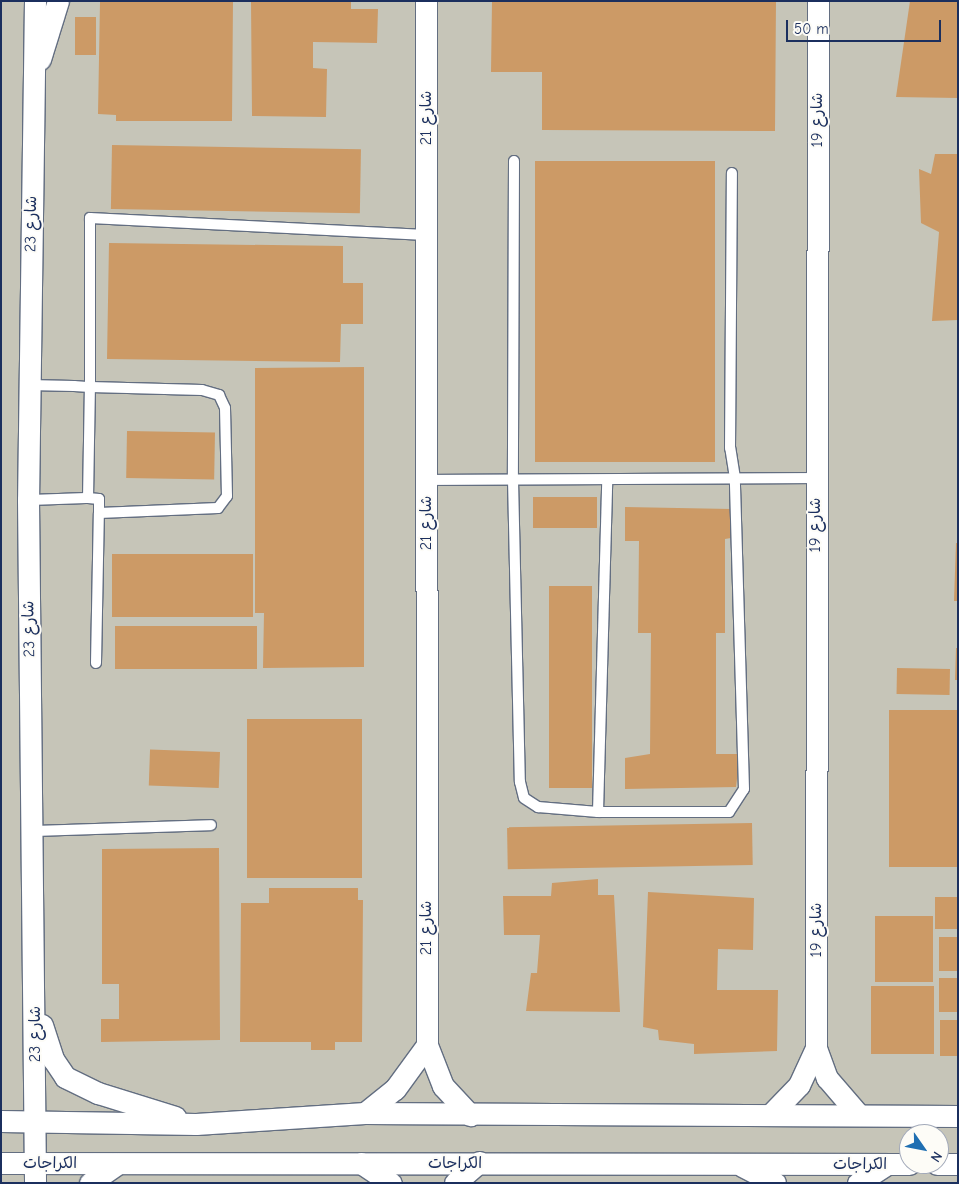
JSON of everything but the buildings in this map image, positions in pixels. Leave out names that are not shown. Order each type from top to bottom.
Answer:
[{"type":"street","name":"شارع 23","points":[[35,1],[28,385],[35,1004],[35,1173]]},
{"type":"street","name":"شارع 23","points":[[34,75],[58,1]]},
{"type":"street","name":"شارع 21","points":[[426,1],[426,1045],[443,1086],[470,1114]]},
{"type":"street","name":"شارع 19","points":[[818,1],[815,478],[816,1048],[827,1078],[858,1114]]},
{"type":"street","points":[[35,1004],[53,1059],[65,1077],[92,1091],[196,1124]]},
{"type":"street","points":[[365,1113],[395,1089],[426,1045]]},
{"type":"street","name":"شارع 19","points":[[771,1114],[799,1085],[816,1048]]},
{"type":"street","points":[[1,1121],[196,1124],[365,1113],[958,1116]]},
{"type":"street","points":[[361,1162],[391,1183]]},
{"type":"street","name":"الكراجات","points":[[1,1163],[35,1173],[117,1164],[361,1162],[899,1164]]},
{"type":"street","points":[[454,1183],[479,1162]]},
{"type":"street","points":[[90,1183],[117,1164]]},
{"type":"street","points":[[737,1164],[775,1183]]},
{"type":"street","points":[[858,1183],[886,1164]]},
{"type":"lane","points":[[514,161],[513,480],[522,790],[524,798],[538,807],[598,812],[729,812],[744,789],[736,478],[730,448],[732,172]]},
{"type":"lane","points":[[88,498],[90,218],[426,235]]},
{"type":"lane","points":[[28,385],[202,390],[219,396],[226,408],[227,496],[218,508],[99,513]]},
{"type":"lane","points":[[426,480],[815,478]]},
{"type":"lane","points":[[598,812],[607,480]]},
{"type":"lane","points":[[28,500],[99,499],[96,663]]},
{"type":"lane","points":[[32,831],[212,825]]},
{"type":"shaded area","points":[[1,1],[958,1],[958,1183],[1,1183]]}]
